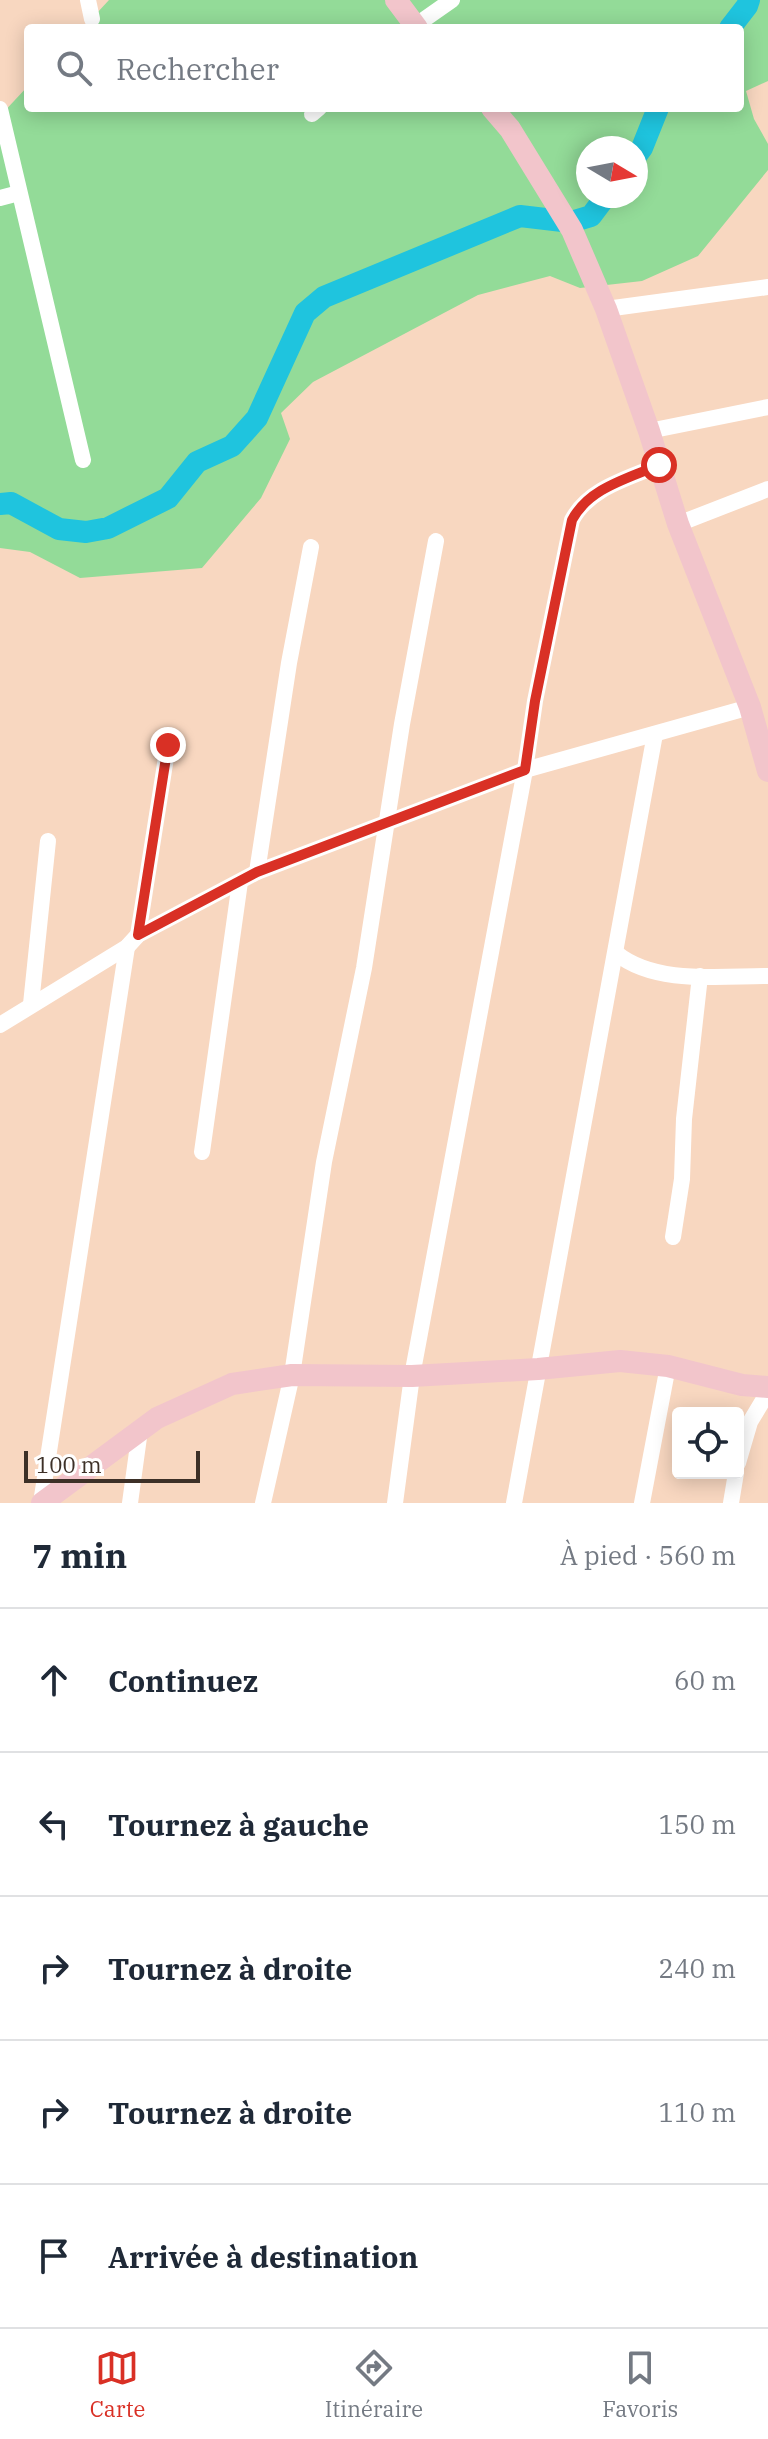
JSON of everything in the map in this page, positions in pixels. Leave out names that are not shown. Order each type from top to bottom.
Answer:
[{"type":"main road","points":[[396,0],[412,24]]},
{"type":"main road","points":[[495,112],[510,129],[572,230],[606,309],[678,524],[750,707],[768,771]]},
{"type":"main road","points":[[42,1503],[140,1430],[179,1407],[232,1384],[292,1375],[412,1376],[620,1361],[668,1366],[768,1390]]},
{"type":"street","points":[[88,0],[92,19]]},
{"type":"street","points":[[418,24],[452,0]]},
{"type":"street","points":[[0,109],[83,460]]},
{"type":"street","points":[[0,198],[19,193]]},
{"type":"street","points":[[606,309],[768,287]]},
{"type":"street","points":[[649,431],[768,407]]},
{"type":"street","points":[[395,1503],[412,1376],[525,770],[535,701],[572,520],[580,505],[601,490],[659,465]]},
{"type":"street","points":[[678,524],[768,489]]},
{"type":"street","points":[[263,1503],[292,1375],[324,1162],[364,968],[415,649],[436,541]]},
{"type":"street","points":[[257,872],[289,663],[311,547]]},
{"type":"street","points":[[0,1025],[133,941],[257,872],[525,770],[750,707]]},
{"type":"street","points":[[514,1503],[655,734]]},
{"type":"street","points":[[42,1503],[168,745]]},
{"type":"street","points":[[31,1004],[48,841]]},
{"type":"street","points":[[202,1152],[240,882]]},
{"type":"street","points":[[616,953],[658,972],[700,976],[768,976]]},
{"type":"street","points":[[673,1237],[682,1179],[684,1119],[700,976]]},
{"type":"street","points":[[642,1503],[668,1366]]},
{"type":"street","points":[[744,1442],[750,1422],[768,1390]]},
{"type":"street","points":[[130,1503],[140,1430]]},
{"type":"street","points":[[731,1503],[735,1479]]},
{"type":"green space","points":[[109,0],[768,0],[768,81],[746,91],[754,119],[768,144],[768,170],[698,256],[642,281],[580,288],[550,276],[478,295],[313,382],[281,413],[290,439],[261,498],[202,568],[80,578],[30,552],[0,548],[0,116],[24,90],[24,112],[744,112],[744,24],[87,24]]},
{"type":"waterway","points":[[733,24],[749,0]]},
{"type":"waterway","points":[[647,136],[656,112]]},
{"type":"waterway","points":[[0,504],[11,503],[59,529],[86,532],[108,528],[168,498],[197,462],[232,446],[257,418],[305,313],[324,297],[520,216],[571,222],[591,216],[597,208]]},
{"type":"route","points":[[168,745],[138,935],[257,872],[525,770],[535,701],[572,520],[580,505],[601,490],[659,465]]}]
